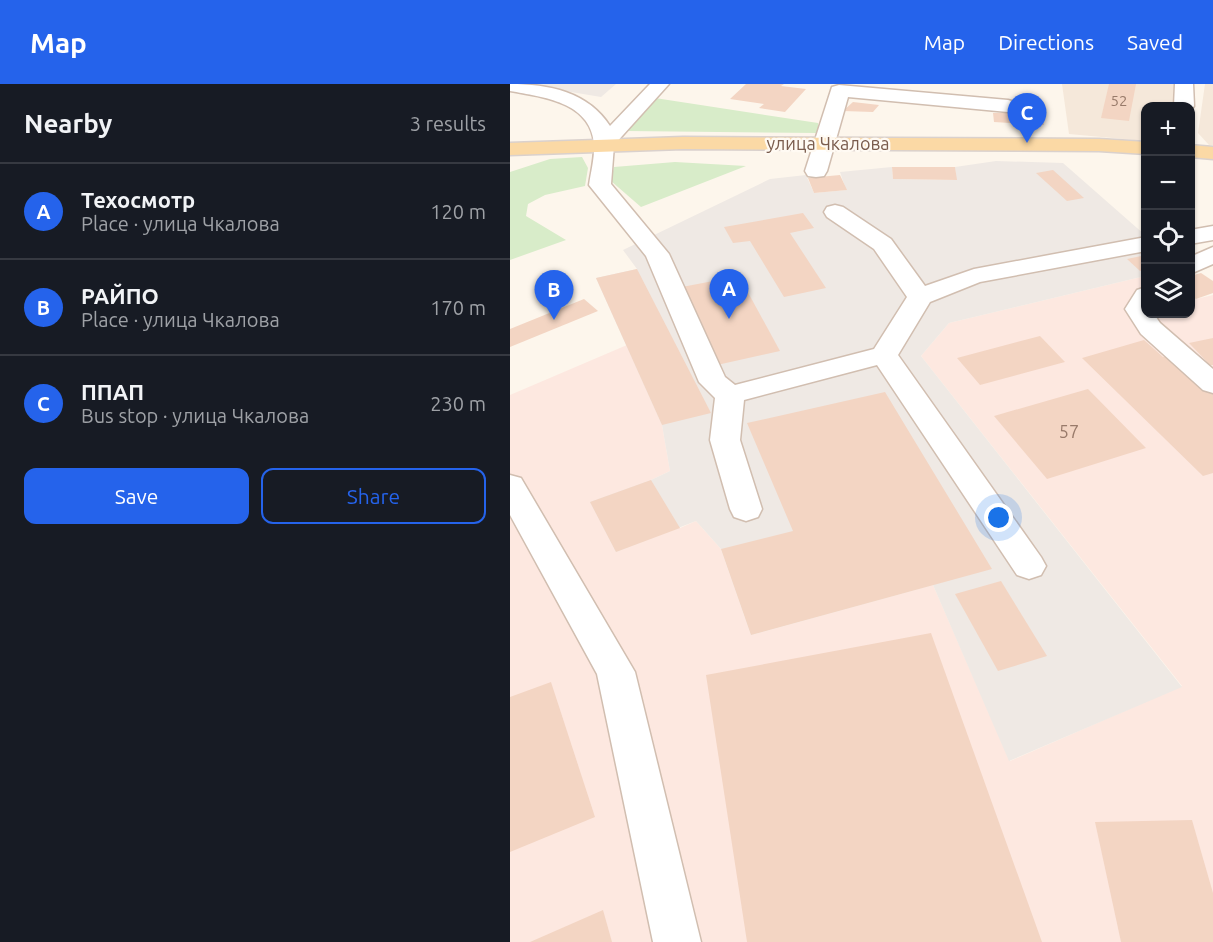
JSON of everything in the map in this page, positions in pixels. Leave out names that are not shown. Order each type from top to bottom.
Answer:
[{"type":"main road","name":"улица Чкалова","points":[[510,149],[604,144],[1099,145],[1141,148]]},
{"type":"main road","points":[[1195,151],[1213,153]]},
{"type":"street","points":[[604,144],[660,84]]},
{"type":"street","points":[[1184,84],[1184,102]]},
{"type":"street","points":[[510,85],[562,97],[593,114],[601,125],[604,144],[600,185],[657,254],[713,382],[730,395]]},
{"type":"street","points":[[816,171],[837,106],[839,90],[902,89],[1008,106]]},
{"type":"street","points":[[835,212],[883,244],[920,297]]},
{"type":"street","points":[[1195,236],[1213,233]]},
{"type":"street","points":[[730,395],[884,354],[920,297],[974,276],[1141,245]]},
{"type":"street","points":[[1195,265],[1213,254]]},
{"type":"street","points":[[1144,318],[1150,328],[1213,384]]},
{"type":"street","points":[[884,354],[1029,566]]},
{"type":"street","points":[[730,395],[725,440],[746,509]]},
{"type":"street","points":[[510,486],[616,672],[676,942]]},
{"type":"shaded area","points":[[523,84],[616,84],[601,97]]},
{"type":"shaded area","points":[[1062,84],[1174,84],[1173,102],[1141,102],[1141,141],[1069,134]]},
{"type":"shaded area","points":[[1205,84],[1213,84],[1213,145],[1209,145],[1198,133]]},
{"type":"shaded area","points":[[996,161],[1063,163],[1141,231],[1141,277],[949,323],[921,356],[1182,687],[1009,761],[933,585],[751,635],[721,549],[696,521],[616,552],[590,502],[670,471],[662,425],[596,278],[637,269],[623,250],[770,179],[806,175],[814,193],[846,190],[840,172],[892,167],[893,179],[956,180],[955,167]]},
{"type":"shaded area","points":[[1141,277],[1141,318],[1195,318],[1195,298],[1213,295],[1213,942],[510,942],[510,395],[627,345],[662,425],[670,471],[651,480],[680,528],[696,521],[721,549],[751,635],[933,585],[1010,761],[1182,686],[921,356],[949,323]]},
{"type":"green space","points":[[655,98],[818,123],[818,133],[627,131]]},
{"type":"green space","points":[[582,157],[588,168],[585,186],[545,195],[528,204],[526,216],[566,240],[510,260],[510,172],[550,159]]},
{"type":"green space","points":[[675,162],[746,166],[641,207],[611,181],[614,167]]},
{"type":"building","points":[[746,84],[784,84],[781,86],[806,89],[785,112],[759,108],[764,104],[730,99]]},
{"type":"building","points":[[1109,84],[1136,84],[1129,121],[1101,118]]},
{"type":"building","points":[[853,102],[879,105],[873,112],[843,111]]},
{"type":"building","points":[[1038,104],[1044,125],[994,122],[993,113],[1024,113],[1022,105]]},
{"type":"building","points":[[892,167],[955,167],[957,180],[893,179]]},
{"type":"building","points":[[1053,170],[1084,198],[1067,201],[1036,173]]},
{"type":"building","points":[[840,175],[847,190],[814,193],[808,178]]},
{"type":"building","points":[[803,213],[814,228],[790,233],[826,288],[784,297],[750,241],[733,243],[724,227]]},
{"type":"building","points":[[1141,256],[1141,271],[1140,271],[1127,259]]},
{"type":"building","points":[[637,269],[711,413],[662,425],[596,278]]},
{"type":"building","points":[[1201,273],[1213,281],[1213,293],[1195,298],[1195,275]]},
{"type":"building","points":[[739,276],[780,351],[717,365],[682,287]]},
{"type":"building","points":[[584,299],[598,311],[510,347],[510,329]]},
{"type":"building","points":[[1040,336],[1065,362],[980,385],[957,358]]},
{"type":"building","points":[[1213,338],[1213,365],[1210,365],[1189,343]]},
{"type":"building","points":[[1144,340],[1163,357],[1173,354],[1213,390],[1213,473],[1203,476],[1082,358]]},
{"type":"building","points":[[1088,389],[1146,448],[1047,479],[994,416]]},
{"type":"building","points":[[885,392],[992,569],[751,635],[721,549],[793,531],[747,423]]},
{"type":"building","points":[[651,480],[680,528],[616,552],[590,502]]},
{"type":"building","points":[[1001,581],[1047,656],[998,671],[955,594]]},
{"type":"building","points":[[931,633],[1042,942],[747,942],[706,675]]},
{"type":"building","points":[[551,682],[595,817],[510,852],[510,697]]},
{"type":"building","points":[[1192,820],[1213,893],[1213,942],[1121,942],[1095,822]]},
{"type":"building","points":[[603,910],[612,942],[530,942]]},
{"type":"place","name":"ППАП","points":[[1027,143]]},
{"type":"place","name":"Техосмотр","points":[[729,319]]},
{"type":"place","name":"РАЙПО","points":[[554,320]]}]
